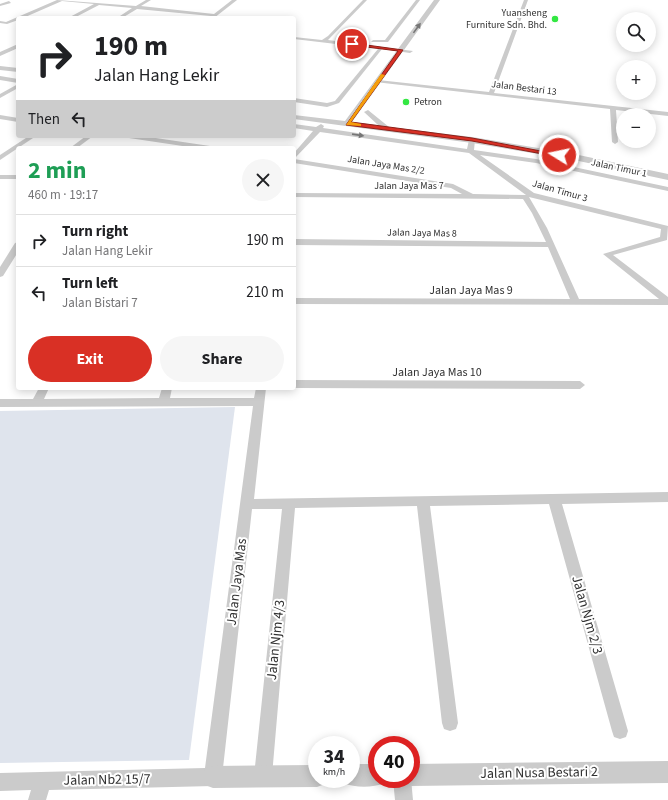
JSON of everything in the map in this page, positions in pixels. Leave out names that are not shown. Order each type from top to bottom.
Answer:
[{"type":"street","points":[[24,16],[61,0],[213,16],[235,0]]},
{"type":"street","points":[[122,16],[148,0]]},
{"type":"street","points":[[323,41],[330,36],[365,0]]},
{"type":"street","points":[[330,36],[385,42],[418,0]]},
{"type":"street","points":[[348,124],[437,0]]},
{"type":"street","points":[[433,19],[446,0]]},
{"type":"street","points":[[491,94],[526,0]]},
{"type":"street","points":[[0,5],[9,2]]},
{"type":"street","points":[[74,16],[99,4]]},
{"type":"street","points":[[0,22],[7,23],[16,19]]},
{"type":"street","points":[[296,38],[410,51]]},
{"type":"street","points":[[406,58],[414,45]]},
{"type":"street","points":[[0,54],[16,47]]},
{"type":"street","points":[[296,100],[327,105],[337,102],[382,48]]},
{"type":"street","points":[[0,68],[16,70]]},
{"type":"street","points":[[0,78],[16,81]]},
{"type":"street","name":"Jalan Bestari 13","points":[[378,82],[668,114]]},
{"type":"street","points":[[0,87],[16,88]]},
{"type":"street","points":[[0,96],[16,88]]},
{"type":"street","points":[[358,125],[370,108],[386,128]]},
{"type":"street","points":[[613,109],[615,142]]},
{"type":"street","points":[[309,119],[357,110]]},
{"type":"street","points":[[0,117],[16,120]]},
{"type":"street","points":[[296,117],[472,140],[574,158],[668,177]]},
{"type":"street","points":[[296,155],[326,121]]},
{"type":"street","name":"Jalan Timur 1","points":[[296,126],[536,161],[668,189]]},
{"type":"street","points":[[18,146],[30,138]]},
{"type":"street","points":[[76,146],[87,138]]},
{"type":"street","points":[[142,138],[196,146]]},
{"type":"street","points":[[470,151],[472,140]]},
{"type":"street","points":[[0,158],[16,147]]},
{"type":"street","points":[[0,150],[10,151]]},
{"type":"street","name":"Jalan Timur 3","points":[[470,151],[531,195],[666,228]]},
{"type":"street","name":"Jalan Jaya Mas 2/2","points":[[296,160],[453,186],[472,196]]},
{"type":"street","points":[[0,177],[16,177]]},
{"type":"street","name":"Jalan Jaya Mas 7","points":[[296,195],[525,197],[529,199],[550,245]]},
{"type":"street","points":[[666,228],[664,238],[607,254],[668,302]]},
{"type":"street","name":"Jalan Jaya Mas 8","points":[[296,242],[550,245]]},
{"type":"street","points":[[550,245],[576,302]]},
{"type":"street","points":[[0,274],[16,248]]},
{"type":"street","name":"Jalan Jaya Mas 9","points":[[296,301],[668,302]]},
{"type":"street","name":"Jalan Jaya Mas 10","points":[[296,384],[580,385]]},
{"type":"street","points":[[37,403],[43,390]]},
{"type":"street","points":[[164,402],[167,390]]},
{"type":"street","points":[[0,403],[164,402],[260,395]]},
{"type":"street","name":"Jalan Jaya Mas","points":[[213,777],[260,395]]},
{"type":"street","points":[[246,504],[668,497]]},
{"type":"street","name":"Jalan Njm 2/3","points":[[554,499],[620,731]]},
{"type":"street","points":[[423,501],[450,723]]},
{"type":"street","name":"Jalan Njm 4/3","points":[[263,776],[289,503]]},
{"type":"street","name":"Jalan Nusa Bestari 2","points":[[420,775],[668,772]]},
{"type":"street","points":[[213,777],[308,776]]},
{"type":"street","name":"Jalan Nb2 15/7","points":[[0,782],[213,777]]},
{"type":"street","points":[[37,800],[42,781]]},
{"type":"street","points":[[403,788],[404,800]]},
{"type":"shaded area","points":[[235,407],[189,760],[0,763],[0,411]]},
{"type":"slow traffic","points":[[359,125],[348,124],[382,75]]},
{"type":"place","name":"Yuansheng Furniture Sdn. Bhd.","points":[[555,19]]},
{"type":"place","name":"Petron","points":[[406,102]]},
{"type":"route","points":[[352,44],[401,50],[348,124],[472,140],[559,155]]}]
